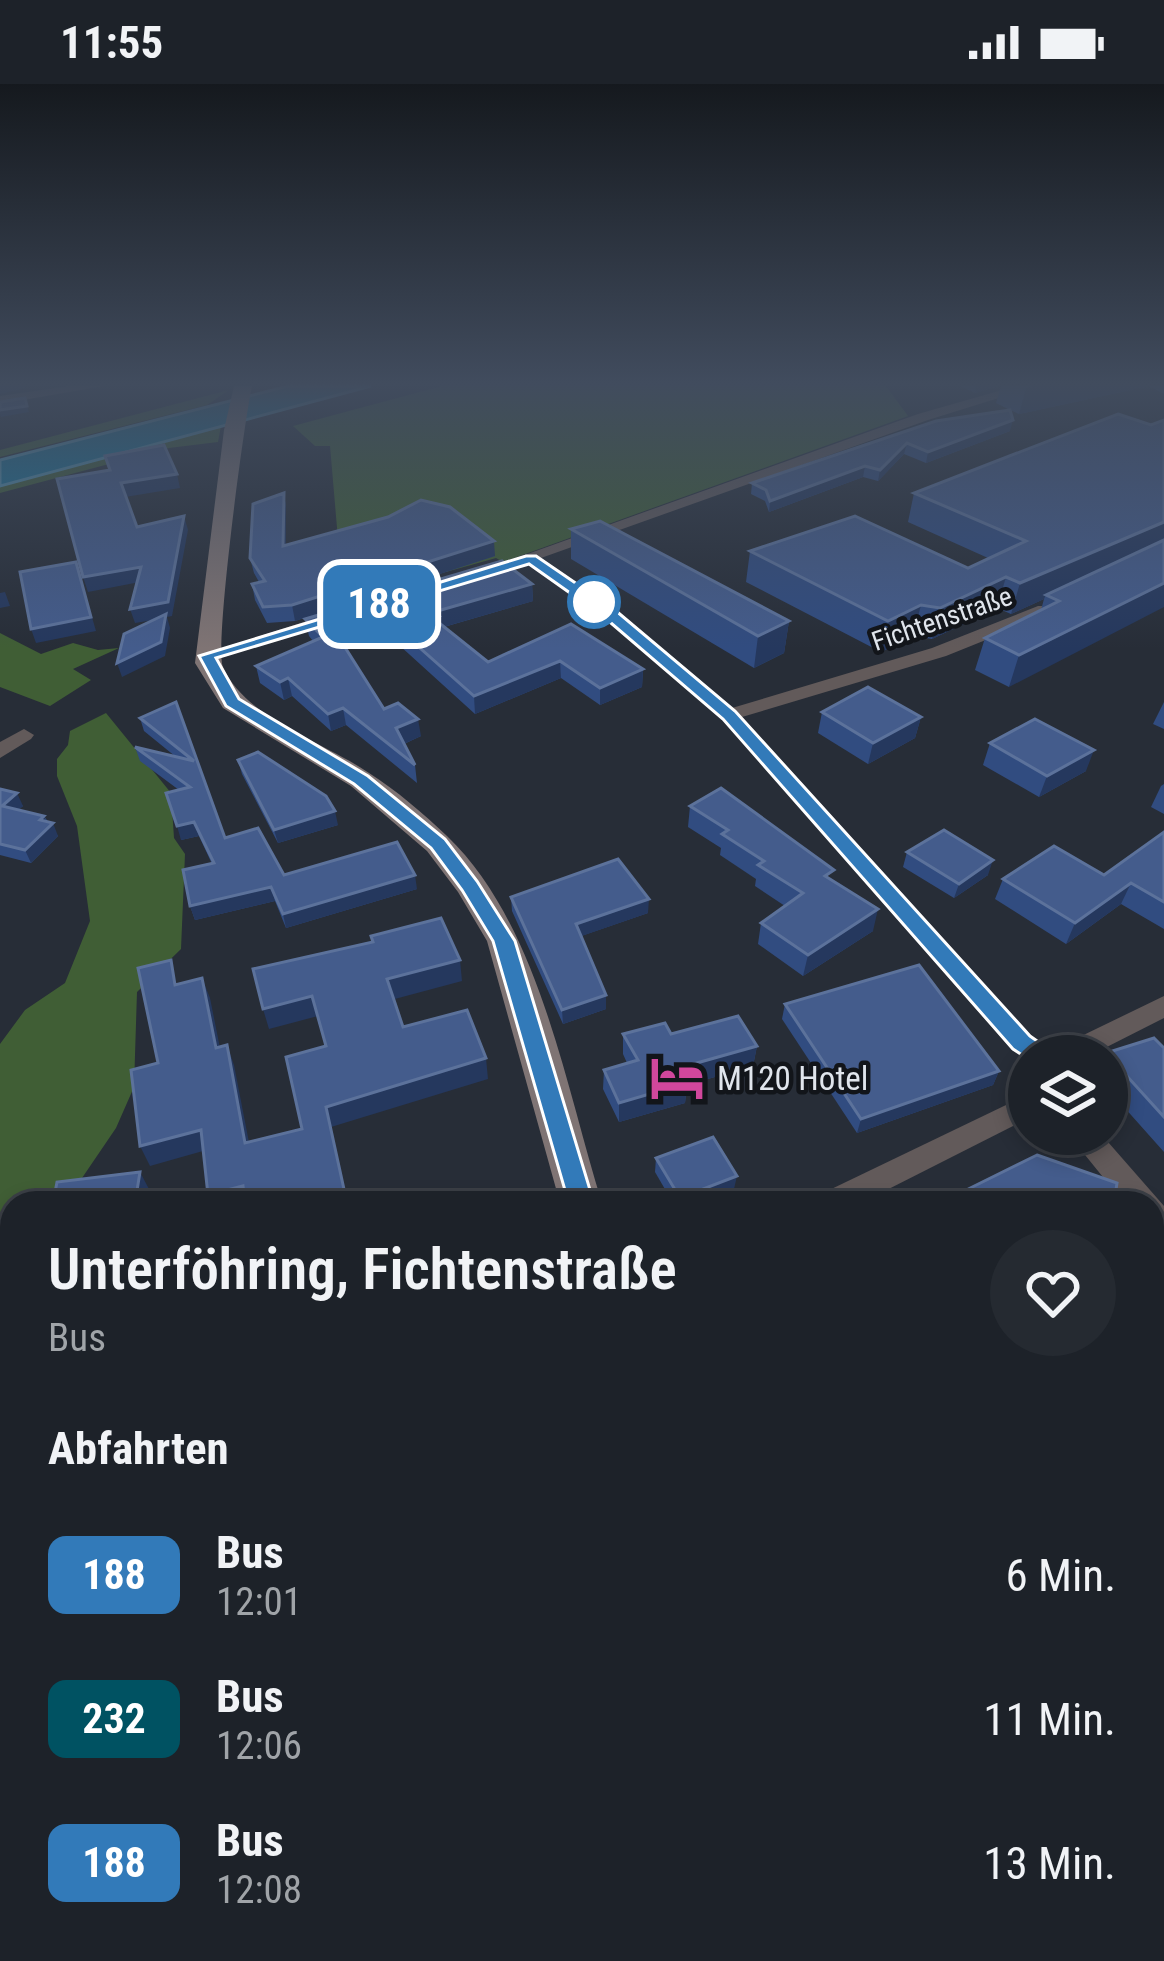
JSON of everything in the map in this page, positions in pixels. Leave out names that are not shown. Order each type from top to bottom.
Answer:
[{"type":"main road","points":[[227,474],[207,656],[232,702],[361,780],[438,844],[470,886],[504,941],[577,1191]]},
{"type":"street","points":[[446,584],[773,474]]},
{"type":"street","points":[[531,559],[609,613],[729,715],[1015,1035]]},
{"type":"street","name":"Fichtenstraße","points":[[729,715],[939,652],[1070,598]]},
{"type":"street","points":[[207,656],[367,608]]},
{"type":"street","points":[[0,752],[24,735]]},
{"type":"street","points":[[1107,1035],[1164,1006]]},
{"type":"street","points":[[856,1191],[1008,1115]]},
{"type":"street","points":[[1102,1155],[1133,1191]]},
{"type":"green space","points":[[46,474],[73,474],[0,493],[0,486]]},
{"type":"green space","points":[[332,474],[748,474],[503,562],[496,558],[446,572],[410,543],[339,551]]},
{"type":"green space","points":[[0,633],[41,654],[73,643],[98,650],[119,648],[73,669],[91,680],[50,706],[0,687]]},
{"type":"green space","points":[[106,713],[171,793],[174,838],[185,854],[181,949],[137,992],[134,1087],[116,1128],[73,1191],[0,1191],[0,1044],[25,1010],[65,983],[90,921],[77,826],[57,776],[57,759],[68,745],[70,731]]},
{"type":"water","points":[[0,474],[46,474],[0,486]]},
{"type":"building","points":[[89,474],[177,474],[121,483],[137,527],[184,516],[168,602],[130,609],[141,567],[83,577],[57,479]]},
{"type":"building","points":[[780,474],[844,474],[770,501],[766,490],[752,483]]},
{"type":"building","points":[[964,474],[1164,474],[1164,522],[1020,583],[1006,577],[940,608],[921,605],[888,621],[750,551],[855,516],[968,568],[1026,541],[914,493]]},
{"type":"building","points":[[284,493],[283,546],[388,517],[421,500],[450,507],[494,541],[292,605],[263,607],[252,584],[265,581],[250,558],[253,504]]},
{"type":"building","points":[[600,521],[789,621],[758,636],[571,529]]},
{"type":"building","points":[[1164,540],[1164,583],[1019,655],[985,638],[1059,601],[1046,595]]},
{"type":"building","points":[[502,561],[532,584],[434,612],[439,616],[433,618],[488,662],[571,624],[643,669],[600,688],[560,661],[474,696],[386,618],[336,633],[384,709],[398,703],[418,719],[396,728],[415,765],[343,708],[328,714],[288,678],[280,682],[256,666],[323,637],[305,619]]},
{"type":"building","points":[[76,562],[91,617],[31,629],[20,572]]},
{"type":"building","points":[[166,614],[161,642],[117,663],[124,634]]},
{"type":"building","points":[[868,687],[921,717],[873,743],[822,712]]},
{"type":"building","points":[[176,702],[225,838],[258,828],[284,875],[397,842],[415,875],[283,914],[271,887],[190,906],[183,870],[214,863],[194,822],[177,826],[166,793],[190,787],[135,747],[194,761],[140,718]]},
{"type":"building","points":[[1035,719],[1094,750],[1047,776],[990,743]]},
{"type":"building","points":[[258,752],[326,796],[335,811],[274,830],[238,760]]},
{"type":"building","points":[[721,788],[834,870],[825,876],[878,909],[808,955],[761,923],[803,893],[758,865],[764,861],[690,806]]},
{"type":"building","points":[[0,789],[17,793],[2,806],[44,816],[40,820],[53,823],[25,850],[0,844]]},
{"type":"building","points":[[944,830],[993,860],[959,884],[907,852]]},
{"type":"building","points":[[1164,832],[1164,902],[1131,883],[1075,923],[1003,879],[1054,846],[1104,875]]},
{"type":"building","points":[[618,859],[649,899],[576,924],[606,995],[562,1010],[511,897]]},
{"type":"building","points":[[441,918],[460,960],[387,979],[403,1027],[467,1010],[486,1058],[326,1107],[344,1191],[244,1191],[243,1186],[208,1191],[201,1130],[140,1146],[131,1070],[158,1063],[138,968],[171,960],[175,985],[202,978],[216,1048],[227,1045],[245,1143],[302,1129],[286,1057],[326,1046],[312,996],[263,1009],[253,969],[373,942],[371,936]]},
{"type":"building","points":[[919,965],[999,1071],[861,1119],[785,1004]]},
{"type":"building","points":[[738,1016],[757,1046],[679,1068],[687,1083],[619,1103],[604,1070],[638,1060],[623,1034],[665,1023],[671,1034]]},
{"type":"building","points":[[1154,1038],[1164,1048],[1164,1117],[1128,1077],[1128,1046]]},
{"type":"building","points":[[713,1137],[737,1176],[698,1191],[676,1191],[656,1158]]},
{"type":"building","points":[[1037,1155],[1117,1183],[1116,1191],[964,1191]]},
{"type":"building","points":[[140,1172],[137,1191],[55,1191],[57,1182]]},
{"type":"bus line","name":"188","points":[[578,1191],[504,941],[470,886],[438,844],[361,780],[232,702],[207,656],[531,559],[609,613],[729,715],[843,837],[1015,1035]]},
{"type":"place","name":"M120 Hotel","points":[[677,1078]]}]
